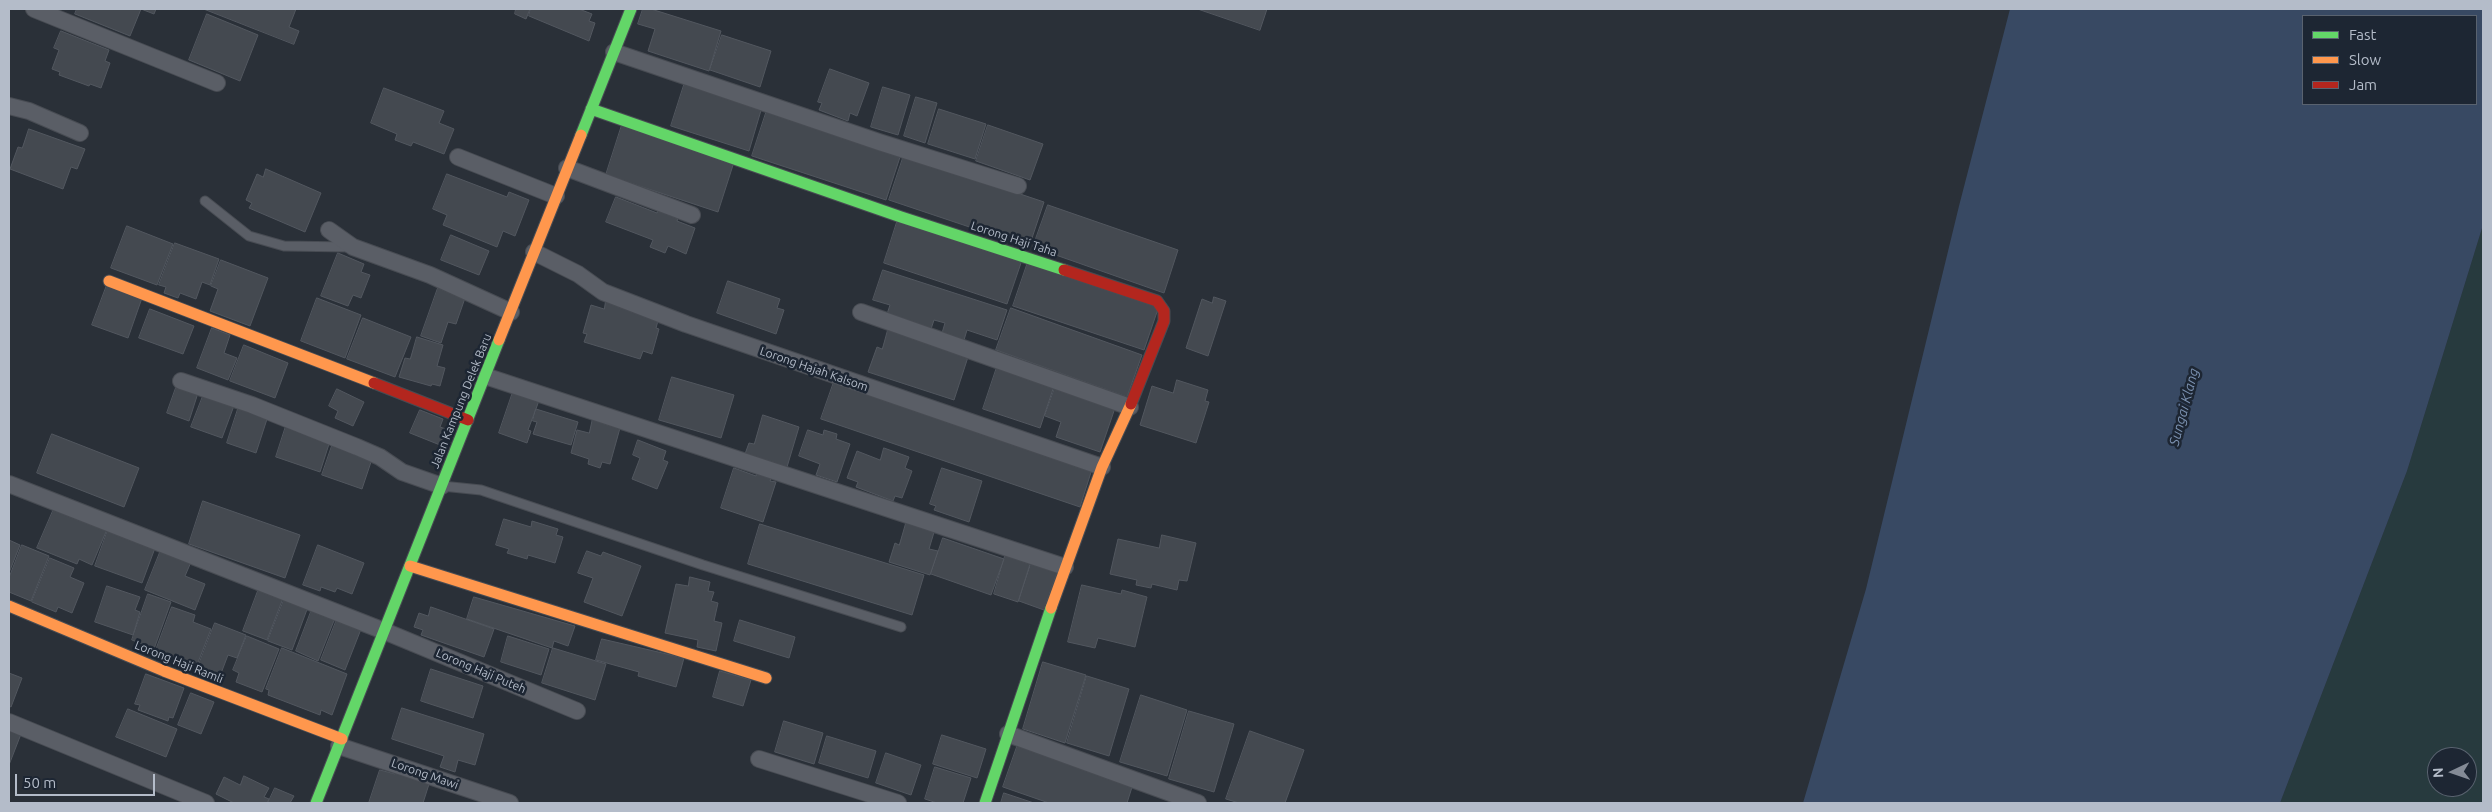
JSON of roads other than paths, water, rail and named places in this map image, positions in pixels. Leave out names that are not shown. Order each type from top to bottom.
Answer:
[{"type":"street","points":[[34,9],[217,83]]},
{"type":"street","name":"Jalan Kampung Delek Baru","points":[[316,803],[631,9]]},
{"type":"street","points":[[614,52],[879,142],[1018,186]]},
{"type":"street","points":[[9,106],[80,133]]},
{"type":"street","name":"Lorong Haji Taha","points":[[591,109],[901,216],[1157,301],[1164,311],[1164,321],[1130,407],[1102,468],[1065,567],[985,803]]},
{"type":"street","points":[[458,157],[556,196]]},
{"type":"street","points":[[568,168],[692,215]]},
{"type":"street","points":[[329,230],[353,247],[430,275],[511,312]]},
{"type":"street","name":"Lorong Hajah Kalsom","points":[[534,252],[578,274],[603,292],[686,324],[1102,468]]},
{"type":"street","points":[[109,281],[468,420]]},
{"type":"street","points":[[861,312],[1130,407]]},
{"type":"street","points":[[485,376],[1065,567]]},
{"type":"street","points":[[181,382],[252,405],[380,457],[402,472],[442,486]]},
{"type":"street","name":"Lorong Haji Puteh","points":[[9,484],[384,631],[577,711]]},
{"type":"street","points":[[410,566],[766,678]]},
{"type":"street","name":"Lorong Haji Ramli","points":[[9,606],[340,742]]},
{"type":"street","points":[[9,722],[206,803]]},
{"type":"street","points":[[1008,734],[1198,803]]},
{"type":"street","name":"Lorong Mawi","points":[[340,742],[510,803]]},
{"type":"street","points":[[759,759],[898,803]]},
{"type":"lane","points":[[204,200],[249,236],[284,246],[353,247]]},
{"type":"lane","points":[[442,486],[481,490],[703,565],[901,627]]},
{"type":"water","name":"Sungai Klang","points":[[2010,9],[2483,9],[2483,225],[2407,471],[2280,803],[1803,803],[1866,589],[1959,206]]}]
